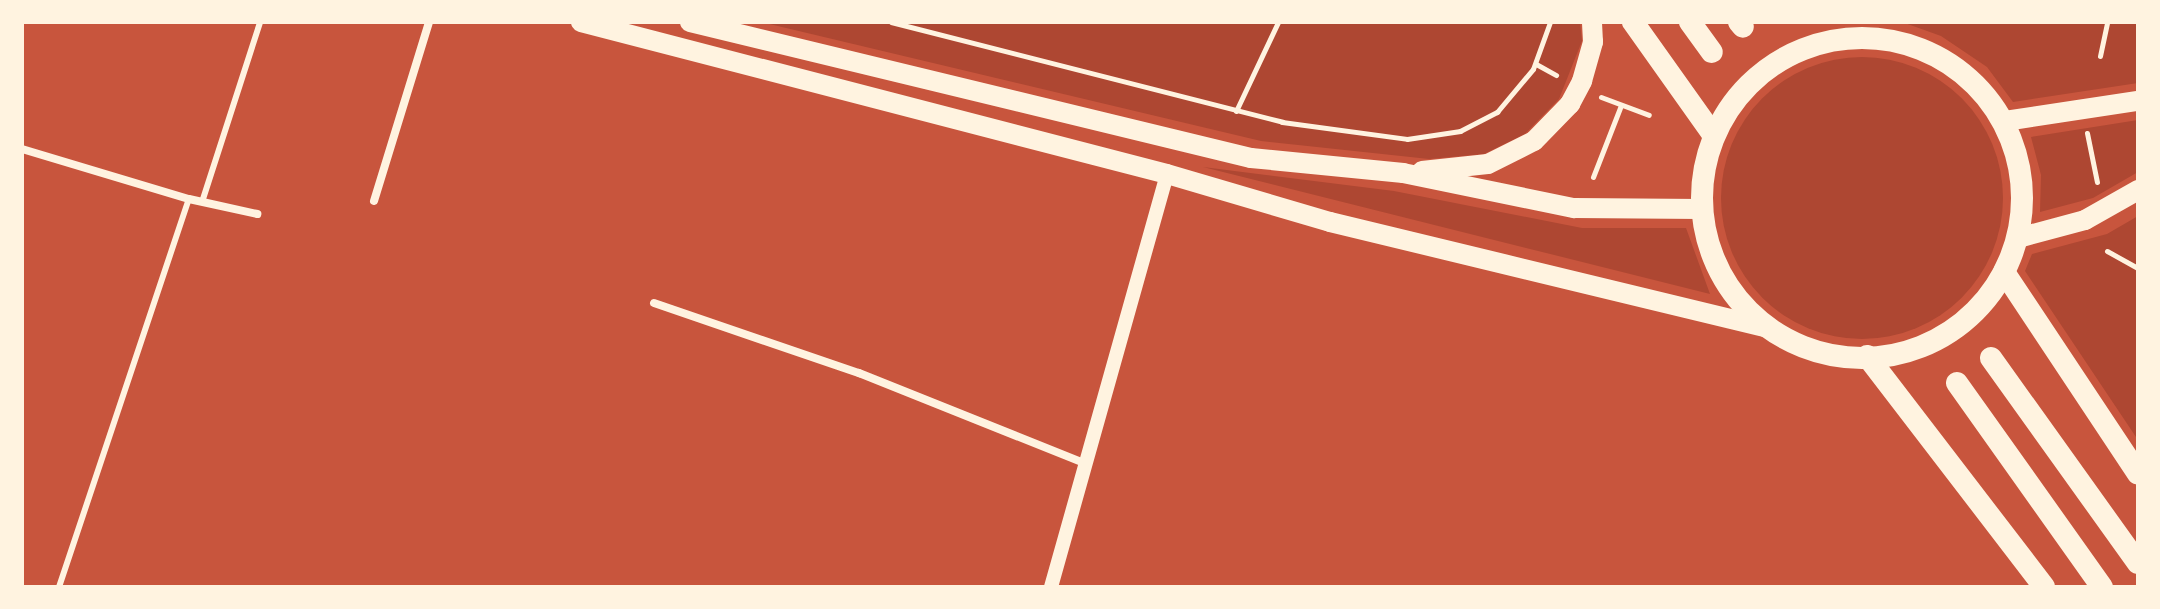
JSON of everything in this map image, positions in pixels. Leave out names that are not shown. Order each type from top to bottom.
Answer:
[{"type":"highway","points":[[1633,22],[1712,133]]},
{"type":"highway","points":[[1690,22],[1712,52]]},
{"type":"highway","points":[[1822,22],[1835,41]]},
{"type":"highway","points":[[1888,38],[1935,54],[1975,82],[2005,121],[2023,178],[2018,238],[2004,272],[1978,309],[1944,336],[1903,353],[1826,355],[1765,327],[1732,295],[1711,254],[1701,209],[1712,133],[1736,97],[1765,69],[1799,49],[1835,41],[1888,38]]},
{"type":"highway","points":[[2004,272],[2138,474]]},
{"type":"highway","points":[[1867,356],[2044,587]]},
{"type":"highway","points":[[1991,358],[2138,563]]},
{"type":"highway","points":[[1957,383],[2102,587]]},
{"type":"main road","points":[[581,22],[1167,174],[1330,222],[1765,327]]},
{"type":"main road","points":[[690,22],[1251,158],[1403,173],[1574,208],[1701,209]]},
{"type":"main road","points":[[1403,173],[1462,168],[1512,154],[1554,124],[1578,88],[1593,42],[1592,22]]},
{"type":"main road","points":[[2005,121],[2138,101]]},
{"type":"main road","points":[[1167,174],[1177,140]]},
{"type":"main road","points":[[2018,238],[2085,220],[2138,190]]},
{"type":"street","points":[[374,201],[429,22]]},
{"type":"street","points":[[22,149],[189,199],[203,199],[257,214]]},
{"type":"street","points":[[1051,587],[1082,462],[1167,174]]},
{"type":"street","points":[[654,303],[859,373],[1082,462]]},
{"type":"lane","points":[[203,199],[260,22]]},
{"type":"lane","points":[[59,587],[189,199]]},
{"type":"path","points":[[891,22],[910,24],[1236,111],[1370,137],[1434,137],[1460,131],[1497,112],[1520,91],[1541,53],[1550,22]]},
{"type":"path","points":[[1236,111],[1278,22]]},
{"type":"path","points":[[2100,56],[2107,22]]},
{"type":"path","points":[[1578,88],[1649,115]]},
{"type":"path","points":[[1593,177],[1621,105]]},
{"type":"path","points":[[2086,128],[2100,194]]},
{"type":"path","points":[[2107,251],[2138,268]]},
{"type":"shaded area","points":[[761,22],[1580,22],[1582,41],[1559,99],[1525,134],[1484,154],[1429,159],[1261,141]]},
{"type":"shaded area","points":[[1902,22],[2138,22],[2138,83],[2013,102],[1987,67],[1941,36]]},
{"type":"shaded area","points":[[1862,57],[1889,60],[1916,68],[1962,98],[1992,144],[2000,171],[2003,198],[2000,225],[1992,252],[1962,298],[1916,328],[1889,336],[1862,339],[1835,336],[1808,328],[1762,298],[1732,252],[1724,225],[1721,198],[1724,171],[1732,144],[1762,98],[1808,68],[1835,60]]},
{"type":"shaded area","points":[[2138,120],[2138,172],[2093,198],[2040,212],[2041,175],[2031,137]]},
{"type":"shaded area","points":[[1203,167],[1394,191],[1582,228],[1686,228],[1710,294]]},
{"type":"shaded area","points":[[2138,216],[2138,440],[2025,271],[2032,254],[2107,234]]}]
